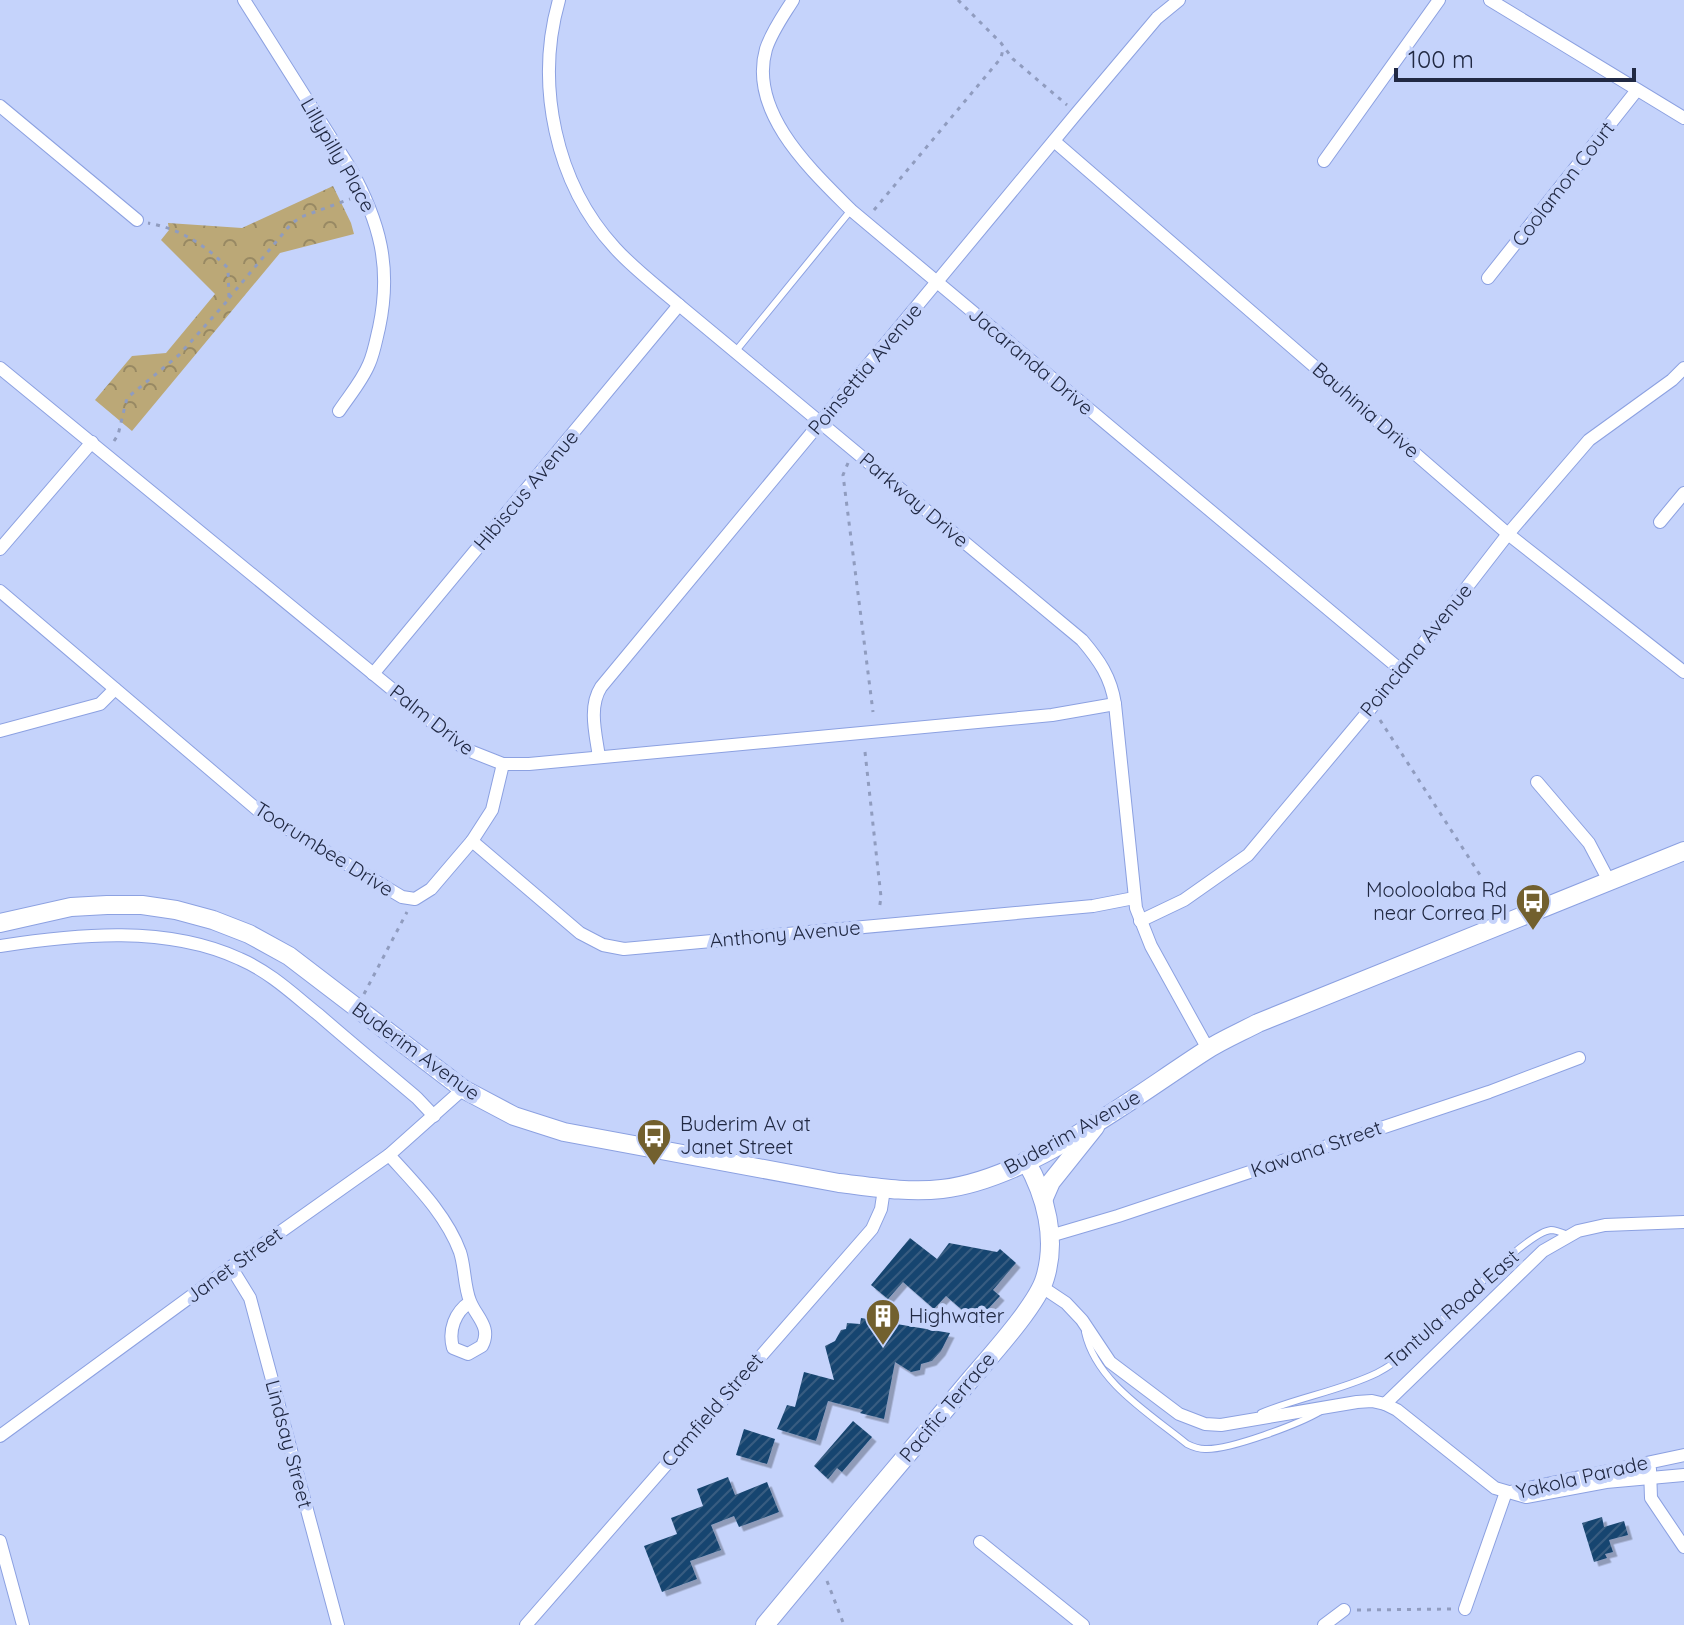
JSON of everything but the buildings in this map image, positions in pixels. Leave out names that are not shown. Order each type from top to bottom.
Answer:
[{"type":"main road","name":"Buderim Avenue","points":[[0,923],[71,907],[107,905],[142,905],[213,920],[249,934],[289,956],[463,1089],[514,1116],[564,1132],[884,1189],[940,1189],[964,1185],[1026,1161],[1099,1121],[1208,1049],[1258,1023],[1684,851]]},
{"type":"main road","points":[[1044,1198],[1051,1182],[1099,1121]]},
{"type":"main road","name":"Pacific Terrace","points":[[765,1625],[991,1355],[1042,1287],[1047,1272],[1050,1236],[1044,1198],[1026,1161]]},
{"type":"street","name":"Lillypilly Place","points":[[244,0],[365,194],[382,246],[384,294],[370,363],[339,411]]},
{"type":"street","name":"Parkway Drive","points":[[559,0],[550,45],[550,98],[554,124],[583,204],[615,248],[679,305],[1082,640],[1107,674],[1115,704],[1134,898],[1140,921],[1208,1049]]},
{"type":"street","name":"Jacaranda Drive","points":[[793,0],[774,30],[766,50],[764,91],[770,111],[787,138],[851,210],[1402,671]]},
{"type":"street","name":"Poinsettia Avenue","points":[[599,757],[594,708],[598,692],[1076,114],[1157,18],[1179,0]]},
{"type":"street","points":[[1324,161],[1439,0]]},
{"type":"street","points":[[1490,0],[1684,118]]},
{"type":"street","name":"Coolamon Court","points":[[1488,278],[1637,90]]},
{"type":"street","points":[[0,106],[137,220]]},
{"type":"street","name":"Bauhinia Drive","points":[[1054,141],[1508,534],[1684,672]]},
{"type":"street","name":"Hibiscus Avenue","points":[[373,674],[679,305]]},
{"type":"street","name":"Palm Drive","points":[[0,368],[465,749],[503,764],[1052,715],[1115,704]]},
{"type":"street","name":"Poinciana Avenue","points":[[1140,921],[1184,900],[1248,855],[1402,671],[1508,534],[1589,440],[1684,368]]},
{"type":"street","points":[[0,549],[92,442]]},
{"type":"street","points":[[1660,522],[1684,493]]},
{"type":"street","name":"Toorumbee Drive","points":[[0,591],[260,812],[402,897],[415,899],[431,889],[472,841],[492,810],[503,764]]},
{"type":"street","points":[[0,731],[100,704],[115,689]]},
{"type":"street","points":[[1537,782],[1589,843],[1609,881]]},
{"type":"street","name":"Anthony Avenue","points":[[472,841],[580,933],[603,945],[624,949],[1093,906],[1134,898]]},
{"type":"street","name":"Buderim Avenue","points":[[0,946],[67,938],[138,937],[172,939],[240,959],[276,980],[417,1098],[434,1116]]},
{"type":"street","name":"Kawana Street","points":[[1050,1236],[1489,1092],[1579,1058]]},
{"type":"street","name":"Janet Street","points":[[0,1436],[389,1155],[463,1089]]},
{"type":"street","points":[[389,1155],[432,1204],[453,1235],[464,1266],[470,1302]]},
{"type":"street","name":"Camfield Street","points":[[526,1625],[872,1229],[881,1209],[884,1189]]},
{"type":"street","name":"Tantula Road East","points":[[1042,1287],[1066,1303],[1082,1320],[1110,1362],[1179,1414],[1205,1424],[1221,1425],[1372,1401],[1385,1404],[1543,1251],[1568,1235],[1605,1225],[1684,1222]]},
{"type":"street","name":"Lindsay Street","points":[[231,1267],[250,1298],[338,1625]]},
{"type":"street","points":[[1385,1404],[1397,1410],[1495,1488],[1506,1492],[1465,1609]]},
{"type":"street","name":"Yakola Parade","points":[[1506,1492],[1684,1455]]},
{"type":"street","points":[[1650,1462],[1651,1498],[1684,1547]]},
{"type":"street","name":"Yakola Parade","points":[[1506,1492],[1526,1497],[1606,1482],[1684,1475]]},
{"type":"street","points":[[0,1541],[4,1572],[23,1625]]},
{"type":"street","points":[[980,1542],[1083,1625]]},
{"type":"street","points":[[1324,1625],[1344,1610]]},
{"type":"lane","points":[[735,352],[851,210]]},
{"type":"lane","name":"Tantula Road East","points":[[1243,1421],[1287,1402],[1357,1382],[1380,1372],[1540,1234],[1552,1230],[1568,1235]]},
{"type":"lane","name":"Tantula Road East","points":[[1082,1320],[1089,1350],[1107,1376],[1187,1444],[1205,1449],[1229,1445],[1307,1420],[1327,1407]]},
{"type":"path","points":[[958,0],[1003,49],[1076,114]]},
{"type":"path","points":[[865,221],[1001,58],[1003,49]]},
{"type":"path","points":[[114,441],[127,398],[179,355],[291,224],[311,213],[365,194]]},
{"type":"path","points":[[137,220],[198,240],[211,251],[228,268],[229,299]]},
{"type":"path","points":[[848,463],[843,475],[873,712]]},
{"type":"path","points":[[1372,707],[1510,920]]},
{"type":"path","points":[[865,752],[881,897],[878,925]]},
{"type":"path","points":[[364,994],[415,899]]},
{"type":"path","points":[[827,1581],[844,1625]]},
{"type":"path","points":[[1344,1610],[1465,1609]]},
{"type":"green space","points":[[333,186],[354,234],[280,253],[132,431],[95,400],[132,356],[166,353],[215,294],[161,240],[169,230],[168,223],[242,228]]},
{"type":"place","name":"Mooloolaba Rd near Correa Pl","points":[[1533,932]]},
{"type":"place","name":"Buderim Av at Janet Street","points":[[654,1167]]},
{"type":"place","name":"Highwater","points":[[883,1347]]}]
